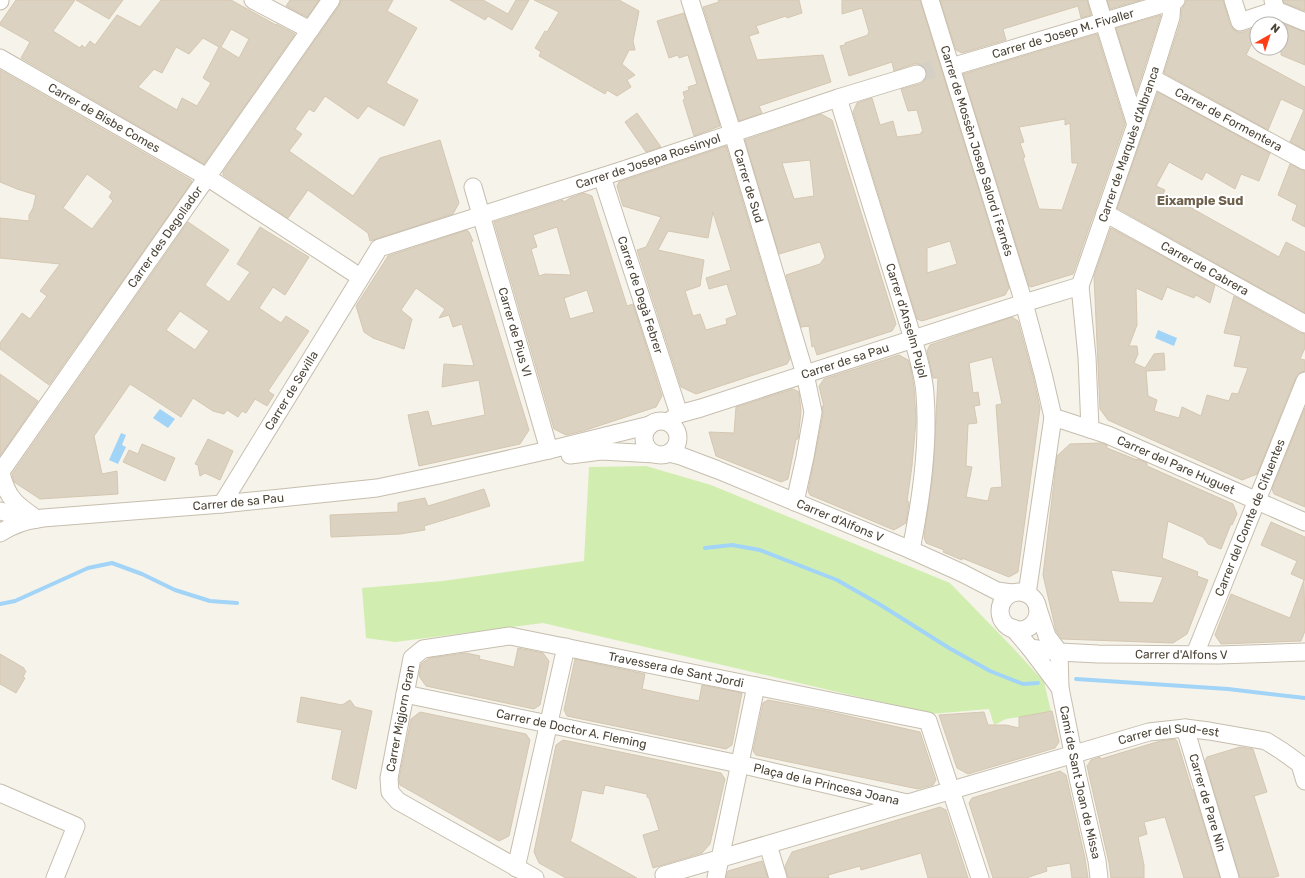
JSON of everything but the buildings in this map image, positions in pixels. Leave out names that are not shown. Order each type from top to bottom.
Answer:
[{"type":"street","points":[[253,0],[310,30]]},
{"type":"street","name":"Carrer des Degollador","points":[[0,473],[331,0]]},
{"type":"street","name":"Carrer de Sud","points":[[690,0],[733,134],[805,374],[813,412],[795,502]]},
{"type":"street","name":"Carrer de Mossèn Josep Salord i Farnés","points":[[930,0],[948,66],[1024,303],[1053,417]]},
{"type":"street","points":[[1097,0],[1136,124]]},
{"type":"street","points":[[1233,0],[1240,22],[1274,5],[1305,22]]},
{"type":"street","name":"Carrer de Josep M. Fivaller","points":[[948,66],[1174,1]]},
{"type":"street","name":"Carrer de Marquès d'Albranca","points":[[1080,286],[1152,78],[1171,17],[1174,1]]},
{"type":"street","name":"Carrer de Bisbe Comes","points":[[0,58],[207,177]]},
{"type":"street","name":"Carrer de Josepa Rossinyol","points":[[379,248],[733,134],[838,98],[917,74]]},
{"type":"street","name":"Carrer de Formentera","points":[[1152,78],[1305,161]]},
{"type":"street","name":"Carrer d'Anselm Pujol","points":[[838,98],[919,359],[925,392],[926,426],[924,470],[917,517],[910,550]]},
{"type":"street","points":[[207,177],[360,277]]},
{"type":"street","name":"Carrer de Degà Febrer","points":[[598,178],[675,423]]},
{"type":"street","name":"Carrer de Pius VI","points":[[473,187],[549,450]]},
{"type":"street","name":"Carrer de Cabrera","points":[[1105,213],[1305,324]]},
{"type":"street","name":"Carrer de Sevilla","points":[[222,504],[379,248]]},
{"type":"street","points":[[1080,286],[1087,364],[1090,429]]},
{"type":"street","name":"Carrer de sa Pau","points":[[675,423],[700,408],[1080,286]]},
{"type":"street","name":"Carrer del Comte de Cifuentes","points":[[1195,654],[1305,381]]},
{"type":"street","points":[[1019,594],[1053,417]]},
{"type":"street","name":"Carrer del Pare Huguet","points":[[1053,417],[1108,435],[1305,522]]},
{"type":"street","points":[[658,421],[675,423],[676,447],[662,454],[648,449],[644,441],[645,432],[650,425],[658,421]]},
{"type":"street","name":"Carrer d'Alfons V","points":[[675,423],[681,440],[696,454],[718,470]]},
{"type":"street","name":"Carrer de sa Pau","points":[[0,533],[23,522],[37,519],[222,504],[377,488],[549,450],[650,425]]},
{"type":"street","name":"Carrer de sa Pau","points":[[439,475],[601,451],[662,454]]},
{"type":"street","name":"Carrer d'Alfons V","points":[[662,454],[681,456],[718,470],[962,572],[997,591],[1019,594]]},
{"type":"street","points":[[0,473],[11,499],[37,519]]},
{"type":"street","name":"Carrer de sa Pau","points":[[0,511],[37,519]]},
{"type":"street","name":"Carrer d'Alfons V","points":[[962,572],[1000,614]]},
{"type":"street","points":[[1038,609],[1032,624],[1024,629],[1013,628],[1005,623],[1000,614],[1001,604],[1004,599],[1019,594],[1034,600],[1038,609],[1047,636],[1059,652]]},
{"type":"street","name":"Camí de Sant Joan de Missa","points":[[1013,628],[1060,688]]},
{"type":"street","name":"Travessera de Sant Jordi","points":[[423,649],[510,636],[928,721],[951,791]]},
{"type":"street","points":[[535,878],[516,868],[566,647]]},
{"type":"street","points":[[1030,648],[1059,652]]},
{"type":"street","name":"Carrer Migjorn Gran","points":[[423,649],[412,658],[389,778],[390,792],[398,801],[516,868]]},
{"type":"street","name":"Carrer d'Alfons V","points":[[1059,652],[1195,654],[1305,652]]},
{"type":"street","name":"Camí de Sant Joan de Missa","points":[[1059,652],[1060,688],[1073,755],[1097,861],[1099,878]]},
{"type":"street","points":[[739,764],[756,686]]},
{"type":"street","name":"Carrer de Doctor A. Fleming","points":[[404,694],[739,764]]},
{"type":"street","name":"Carrer del Sud-est","points":[[909,803],[1149,732],[1185,728],[1266,741],[1300,764],[1305,781]]},
{"type":"street","name":"Carrer de Pare Nin","points":[[1185,728],[1230,878]]},
{"type":"street","name":"Plaça de la Princesa Joana","points":[[739,764],[909,803],[768,845],[720,859],[739,764]]},
{"type":"street","points":[[951,791],[980,878]]},
{"type":"street","points":[[0,793],[76,826],[55,878]]},
{"type":"street","points":[[768,845],[778,878]]},
{"type":"street","points":[[664,875],[720,859],[716,878]]},
{"type":"green space","points":[[646,466],[711,485],[950,583],[1044,682],[1051,711],[1006,719],[994,725],[989,709],[931,714],[543,623],[395,642],[366,638],[362,588],[443,581],[584,561],[589,467]]},
{"type":"water","points":[[1158,330],[1177,338],[1174,346],[1155,338]]},
{"type":"water","points":[[160,409],[175,419],[168,428],[153,418]]},
{"type":"water","points":[[121,433],[126,435],[122,445],[126,447],[118,464],[109,460]]},
{"type":"waterway","points":[[705,548],[732,545],[760,550],[837,580],[990,671],[1023,684],[1038,683]]},
{"type":"waterway","points":[[0,604],[15,601],[88,568],[112,563],[142,574],[175,590],[210,601],[237,603]]},
{"type":"waterway","points":[[1076,679],[1228,689],[1305,698]]},
{"type":"tunnel","points":[[917,74],[942,66]]},
{"type":"district","name":"Eixample Sud","points":[[1200,200]]}]
